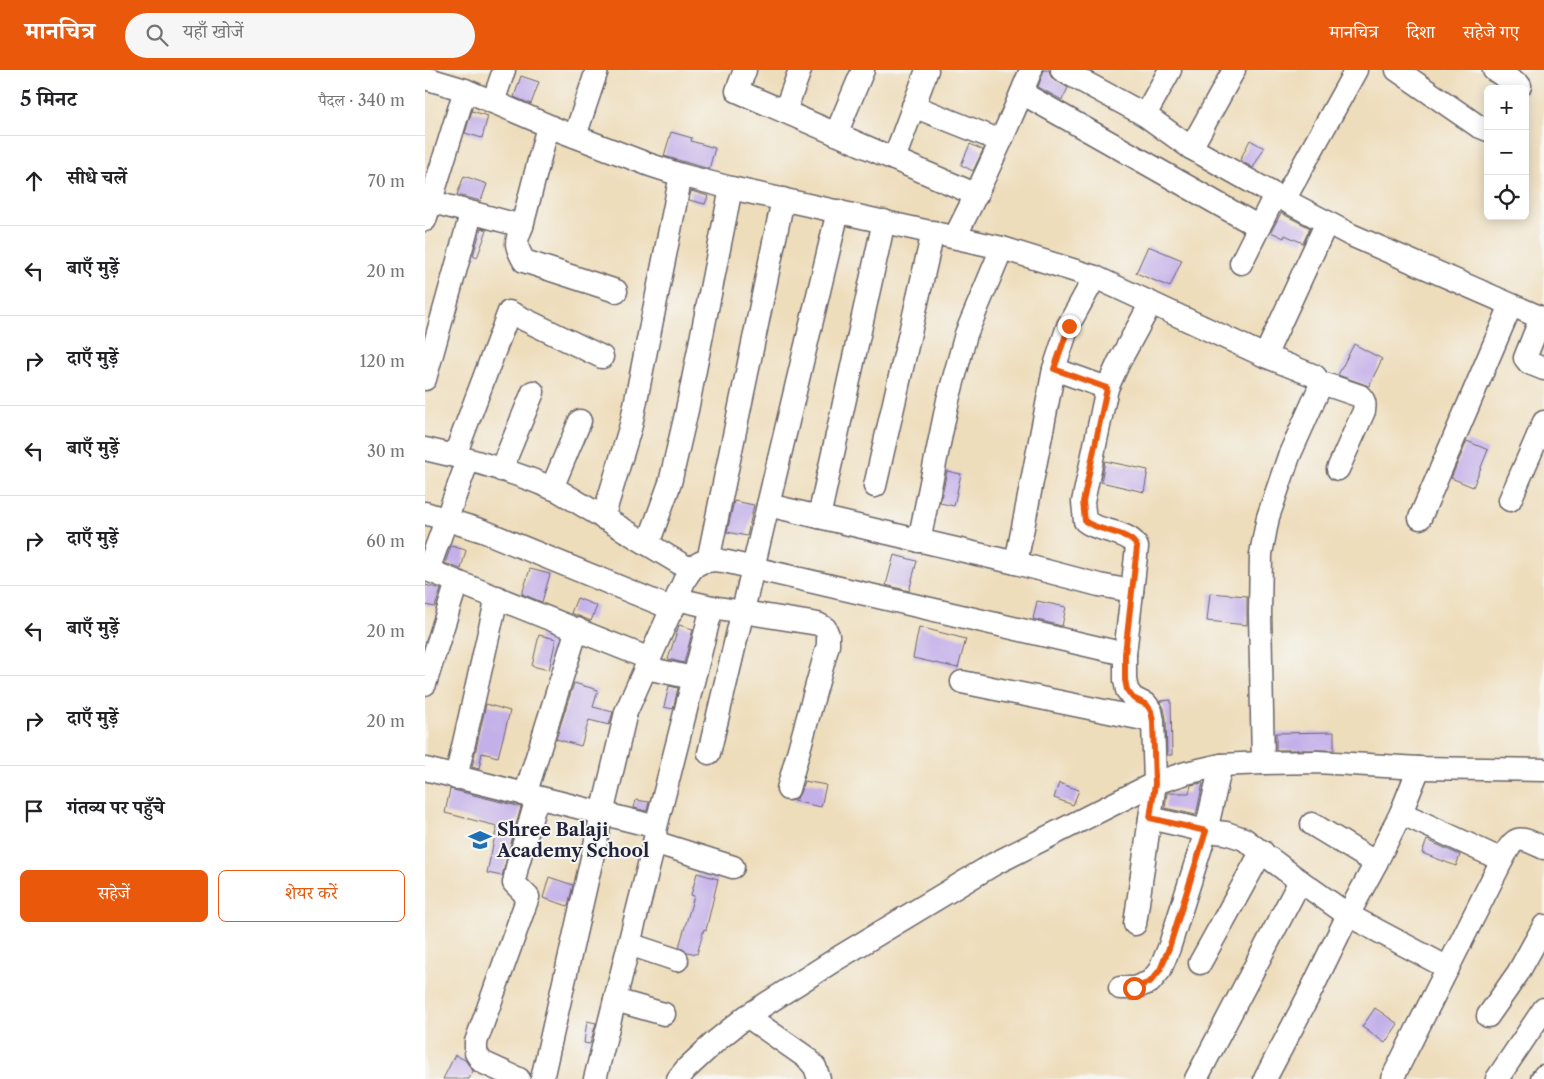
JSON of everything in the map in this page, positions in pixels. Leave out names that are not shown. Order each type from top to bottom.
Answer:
[{"type":"street","points":[[493,102],[504,70]]},
{"type":"street","points":[[575,136],[597,70]]},
{"type":"street","points":[[745,70],[737,91],[977,194]]},
{"type":"street","points":[[785,112],[800,70]]},
{"type":"street","points":[[836,134],[863,70]]},
{"type":"street","points":[[894,159],[927,70]]},
{"type":"street","points":[[955,236],[977,194],[1031,70]]},
{"type":"street","points":[[1062,70],[1098,78],[1191,148],[1279,198],[1351,235],[1543,319],[1525,358],[1529,363],[1544,369]]},
{"type":"street","points":[[1145,115],[1170,70]]},
{"type":"street","points":[[1191,148],[1234,70]]},
{"type":"street","points":[[1241,263],[1259,227],[1279,198],[1356,70]]},
{"type":"street","points":[[1397,70],[1484,128]]},
{"type":"street","points":[[1494,70],[1523,82]]},
{"type":"street","points":[[434,76],[548,126],[681,175],[731,188],[955,236],[1002,248],[1095,277],[1265,356],[1315,376],[1319,382],[1319,389],[1289,456],[1271,508],[1261,554],[1260,613],[1263,762]]},
{"type":"street","points":[[465,90],[427,207],[471,214],[522,226]]},
{"type":"street","points":[[1022,93],[1259,227]]},
{"type":"street","points":[[913,106],[1001,141]]},
{"type":"street","points":[[548,126],[522,226],[516,242],[517,250],[524,261],[616,291]]},
{"type":"street","points":[[603,518],[631,425],[681,175]]},
{"type":"street","points":[[648,544],[670,483],[687,410],[731,188]]},
{"type":"street","points":[[542,1079],[601,814],[626,712],[685,579],[699,565],[783,199]]},
{"type":"street","points":[[709,753],[838,211]]},
{"type":"street","points":[[425,379],[471,214]]},
{"type":"street","points":[[819,517],[884,221]]},
{"type":"street","points":[[1265,356],[1327,222]]},
{"type":"street","points":[[875,486],[933,232]]},
{"type":"street","points":[[919,540],[948,400],[966,334],[1002,248]]},
{"type":"street","points":[[1017,564],[1054,369],[1069,326],[1095,277]]},
{"type":"street","points":[[1135,924],[1155,784],[1151,711],[1147,705],[1133,698],[1127,690],[1125,680],[1125,654],[1137,552],[1135,542],[1129,537],[1091,526],[1085,521],[1083,502],[1107,388],[1151,303]]},
{"type":"street","points":[[1420,518],[1511,305]]},
{"type":"street","points":[[602,357],[509,312],[462,458],[446,519],[426,570],[577,629],[648,663],[693,678]]},
{"type":"street","points":[[1054,369],[1107,388]]},
{"type":"street","points":[[1319,382],[1360,396],[1365,405],[1338,469]]},
{"type":"street","points":[[501,470],[533,392]]},
{"type":"street","points":[[552,488],[580,421]]},
{"type":"street","points":[[1510,500],[1544,422]]},
{"type":"street","points":[[425,449],[462,458],[552,488],[648,544],[699,565],[753,568],[1125,654]]},
{"type":"street","points":[[768,505],[1099,585],[1132,591]]},
{"type":"street","points":[[425,513],[483,531],[675,604],[743,611],[818,624],[825,628],[828,635],[828,645],[788,789]]},
{"type":"street","points":[[425,684],[457,582]]},
{"type":"street","points":[[456,778],[497,597]]},
{"type":"street","points":[[595,1079],[712,607]]},
{"type":"street","points":[[519,1079],[482,1062],[476,1053],[476,1042],[528,896],[514,884],[517,867],[531,796],[577,629]]},
{"type":"street","points":[[962,682],[1153,721]]},
{"type":"street","points":[[678,1079],[716,1040],[747,1016],[838,958],[994,864],[1155,784],[1186,772],[1221,765],[1263,762],[1317,762],[1419,768],[1544,770]]},
{"type":"street","points":[[1120,988],[1134,988],[1150,982],[1160,970],[1169,948],[1206,831],[1221,765]]},
{"type":"street","points":[[1265,1079],[1307,999],[1347,914],[1377,863],[1401,813],[1419,768]]},
{"type":"street","points":[[425,769],[650,826],[654,837],[733,866]]},
{"type":"street","points":[[1401,813],[1502,860]]},
{"type":"street","points":[[1150,818],[1206,831],[1226,833],[1244,839],[1347,914],[1448,968]]},
{"type":"street","points":[[1312,824],[1377,863]]},
{"type":"street","points":[[1392,1079],[1511,844],[1515,840],[1521,839],[1544,848]]},
{"type":"street","points":[[1200,963],[1262,851]]},
{"type":"street","points":[[1196,1079],[1300,881]]},
{"type":"street","points":[[1488,1016],[1518,973],[1544,926]]},
{"type":"street","points":[[629,944],[677,960]]},
{"type":"street","points":[[615,1000],[664,1014]]},
{"type":"street","points":[[1497,1079],[1544,1009]]},
{"type":"street","points":[[747,1016],[807,1058],[815,1067],[819,1079]]},
{"type":"building","points":[[1044,70],[1049,70],[1051,77],[1068,88],[1062,100],[1038,87]]},
{"type":"building","points":[[521,76],[539,82],[531,104],[514,97]]},
{"type":"building","points":[[472,111],[488,116],[482,138],[465,133]]},
{"type":"building","points":[[671,132],[692,138],[691,141],[715,148],[709,169],[664,156]]},
{"type":"building","points":[[1250,140],[1264,148],[1253,168],[1240,160]]},
{"type":"building","points":[[970,144],[983,150],[973,171],[961,165]]},
{"type":"building","points":[[464,176],[487,184],[481,201],[457,195]]},
{"type":"building","points":[[691,191],[708,196],[705,204],[689,200]]},
{"type":"building","points":[[1281,213],[1310,228],[1303,243],[1285,235],[1284,238],[1271,232]]},
{"type":"building","points":[[481,228],[487,230],[477,258],[473,256]]},
{"type":"building","points":[[1148,246],[1182,260],[1170,287],[1136,273]]},
{"type":"building","points":[[1354,344],[1382,359],[1369,386],[1338,375]]},
{"type":"building","points":[[1467,441],[1488,450],[1473,487],[1451,478]]},
{"type":"building","points":[[1105,461],[1148,470],[1144,492],[1101,482]]},
{"type":"building","points":[[947,471],[961,474],[954,506],[940,503]]},
{"type":"building","points":[[734,501],[754,505],[747,536],[727,532]]},
{"type":"building","points":[[451,546],[466,550],[461,569],[445,563]]},
{"type":"building","points":[[894,555],[917,561],[909,591],[886,585]]},
{"type":"building","points":[[530,569],[550,574],[542,602],[522,594]]},
{"type":"building","points":[[425,585],[441,589],[435,607],[425,605]]},
{"type":"building","points":[[1210,593],[1247,596],[1247,625],[1207,621]]},
{"type":"building","points":[[577,598],[597,606],[591,621],[571,613]]},
{"type":"building","points":[[1037,601],[1066,607],[1062,626],[1033,619]]},
{"type":"building","points":[[679,625],[693,629],[684,663],[668,659]]},
{"type":"building","points":[[919,627],[966,639],[958,668],[913,658]]},
{"type":"building","points":[[539,635],[556,639],[549,670],[532,666]]},
{"type":"building","points":[[574,683],[598,690],[593,707],[613,712],[609,725],[589,720],[581,746],[556,739]]},
{"type":"building","points":[[669,686],[678,688],[673,709],[664,707]]},
{"type":"building","points":[[1171,700],[1172,755],[1167,755],[1166,719],[1164,708],[1160,701]]},
{"type":"building","points":[[486,704],[510,711],[498,757],[482,753],[479,769],[472,767]]},
{"type":"building","points":[[1334,732],[1334,750],[1276,750],[1276,733]]},
{"type":"building","points":[[804,781],[826,785],[821,807],[793,801],[800,793]]},
{"type":"building","points":[[1059,783],[1079,790],[1073,805],[1054,798]]},
{"type":"building","points":[[1203,783],[1196,815],[1165,808],[1167,793],[1189,793],[1191,785]]},
{"type":"building","points":[[450,789],[521,807],[502,876],[487,873],[497,826],[445,813]]},
{"type":"building","points":[[636,800],[649,802],[647,811],[634,808]]},
{"type":"building","points":[[1427,840],[1460,855],[1456,866],[1422,853]]},
{"type":"building","points":[[697,873],[718,879],[706,930],[704,929],[697,954],[687,952],[679,947],[694,896],[691,895]]},
{"type":"building","points":[[549,877],[573,885],[568,906],[543,898]]},
{"type":"building","points":[[1375,1008],[1398,1024],[1385,1043],[1362,1027]]},
{"type":"building","points":[[587,1021],[596,1023],[590,1044],[584,1043]]},
{"type":"building","points":[[455,1055],[465,1060],[473,1071],[469,1079],[443,1079]]},
{"type":"place","name":"Shree Balaji Academy School","points":[[480,840]]},
{"type":"route","points":[[1069,326],[1054,369],[1107,388],[1083,502],[1085,521],[1091,526],[1129,537],[1135,542],[1137,547],[1125,654],[1125,680],[1127,690],[1133,698],[1147,705],[1151,711],[1153,721],[1155,784],[1150,818],[1206,831],[1169,948],[1160,970],[1150,982],[1134,988]]}]
